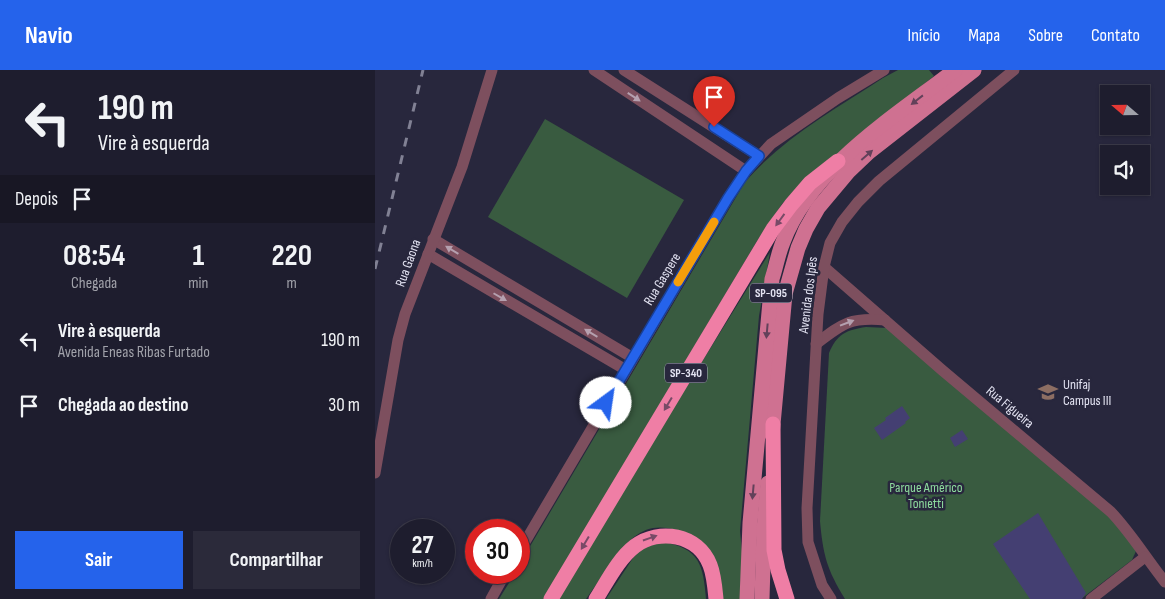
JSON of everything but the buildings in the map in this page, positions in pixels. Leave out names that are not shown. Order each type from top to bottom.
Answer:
[{"type":"highway","name":"SP-340","points":[[551,599],[773,229],[810,183],[838,161]]},
{"type":"highway","points":[[773,424],[774,550],[787,599]]},
{"type":"highway","points":[[596,599],[623,558],[633,547],[653,536],[664,534],[679,537],[693,544],[702,552],[709,564],[716,599]]},
{"type":"main road","name":"SP-095","points":[[747,599],[751,514],[772,279],[783,242],[797,215],[838,161],[955,70]]},
{"type":"main road","name":"SP-095","points":[[762,599],[764,530],[785,294],[798,248],[810,222],[832,189],[849,171],[869,152],[974,70]]},
{"type":"street","name":"Rua Gaona","points":[[375,473],[398,340],[405,314],[462,167],[492,70]]},
{"type":"street","points":[[594,70],[746,171]]},
{"type":"street","points":[[624,70],[759,156]]},
{"type":"street","name":"Rua Gaspere","points":[[530,533],[728,198],[746,171],[771,144],[883,70]]},
{"type":"street","name":"Avenida dos Ipês","points":[[831,599],[822,586],[808,542],[807,508],[818,314],[824,267],[830,243],[842,222],[858,202],[879,181],[1014,70]]},
{"type":"street","points":[[433,239],[633,358]]},
{"type":"street","points":[[428,254],[626,370]]},
{"type":"street","name":"Rua Figueira","points":[[824,267],[1111,512],[1138,544],[1145,557],[1165,582]]},
{"type":"street","points":[[816,344],[840,326],[851,321],[866,318],[885,320]]},
{"type":"street","points":[[1091,599],[1145,557]]},
{"type":"street","points":[[491,599],[499,584]]},
{"type":"green space","points":[[898,70],[929,70],[934,76],[799,185],[782,204],[757,241],[544,599],[499,599],[508,584],[530,584],[530,546],[745,182],[792,138]]},
{"type":"green space","points":[[545,119],[684,200],[627,298],[488,217]]},
{"type":"green space","points":[[770,252],[759,316],[740,531],[742,552],[740,599],[722,599],[693,536],[666,528],[655,528],[646,530],[628,542],[586,599],[557,599],[625,486]]},
{"type":"green space","name":"Parque Américo Tonietti","points":[[866,327],[887,328],[1117,520],[1136,551],[1132,560],[1081,599],[845,599],[827,562],[820,521],[829,353],[835,341],[843,334]]},
{"type":"green space","points":[[662,542],[684,549],[697,560],[701,568],[706,599],[606,599],[633,558],[642,548]]},
{"type":"railway","points":[[375,269],[423,70]]},
{"type":"slow traffic","points":[[678,282],[714,222]]},
{"type":"place","name":"Unifaj Campus III","points":[[1048,392]]},
{"type":"route","points":[[606,403],[728,198],[746,171],[759,156],[714,127]]}]
